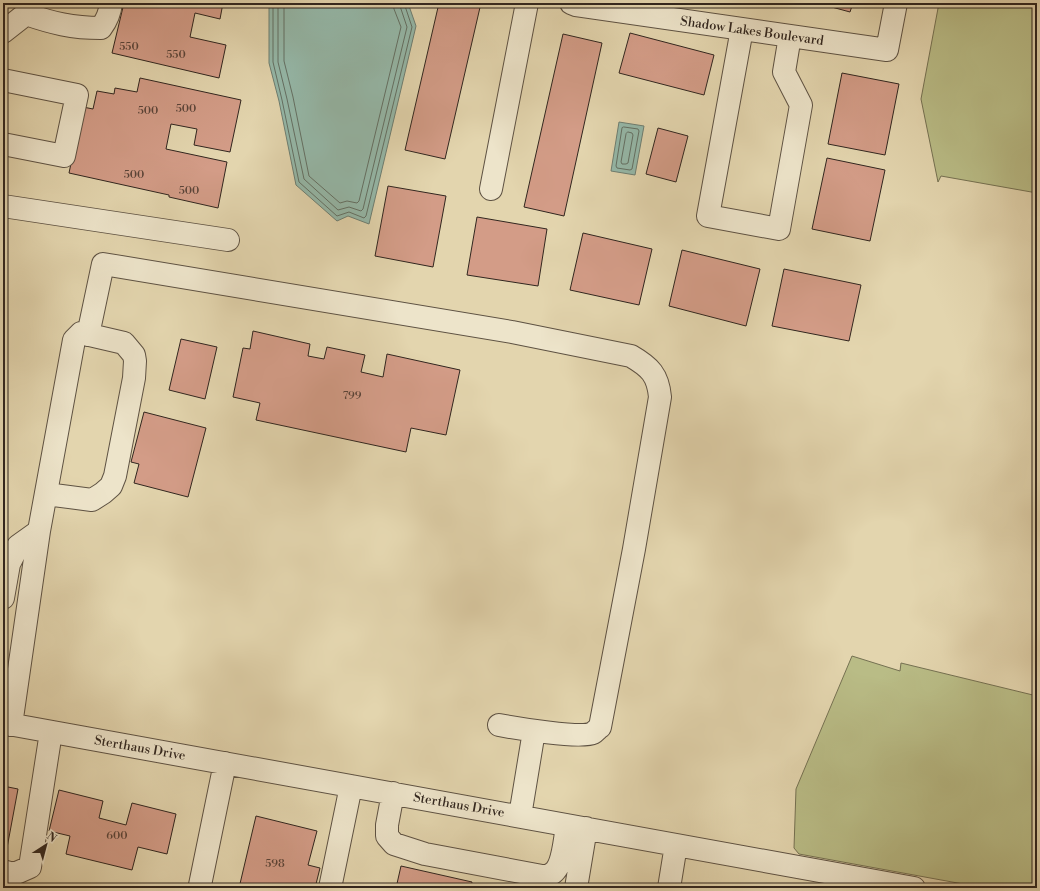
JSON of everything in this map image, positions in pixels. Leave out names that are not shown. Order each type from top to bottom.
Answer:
[{"type":"street","points":[[3,32],[25,9],[56,24],[84,28],[100,28],[106,22],[111,3]]},
{"type":"street","points":[[491,188],[527,3]]},
{"type":"street","name":"Shadow Lakes Boulevard","points":[[571,3],[576,5],[887,50],[896,3]]},
{"type":"street","points":[[742,29],[708,216],[779,229],[801,105],[784,72],[790,36]]},
{"type":"street","points":[[3,80],[77,95],[64,156],[3,144]]},
{"type":"street","points":[[3,206],[228,240]]},
{"type":"street","points":[[88,335],[103,264],[512,332],[631,356],[643,363],[652,372],[659,384],[660,397],[634,549],[600,727],[593,733],[583,734],[534,731],[499,725]]},
{"type":"street","points":[[7,724],[27,612],[39,531],[74,340],[81,333],[124,343],[134,354],[134,378],[115,476],[111,486],[92,500],[46,494]]},
{"type":"street","points":[[3,598],[9,564],[18,546],[39,531]]},
{"type":"street","points":[[3,605],[27,612]]},
{"type":"street","name":"Sterthaus Drive","points":[[7,724],[676,845],[815,879],[914,888]]},
{"type":"street","points":[[520,816],[534,731]]},
{"type":"street","points":[[3,871],[14,874],[30,867],[52,732]]},
{"type":"street","points":[[201,888],[200,885],[225,763]]},
{"type":"street","points":[[330,888],[351,786]]},
{"type":"street","points":[[392,794],[386,825],[387,836],[394,844],[425,854],[529,874],[542,876],[550,875],[556,871],[576,827]]},
{"type":"street","points":[[576,827],[576,888]]},
{"type":"street","points":[[669,888],[676,845]]},
{"type":"green space","points":[[939,3],[1037,3],[1037,193],[941,176],[938,182],[921,99]]},
{"type":"green space","points":[[852,656],[900,671],[901,663],[1037,696],[1037,888],[985,888],[799,854],[794,848],[796,789]]},
{"type":"water","points":[[269,3],[408,3],[416,26],[369,224],[348,216],[337,221],[296,185],[279,101],[269,63]]},
{"type":"water","points":[[619,122],[644,126],[635,175],[611,171]]},
{"type":"building","points":[[124,3],[141,7],[142,3],[223,3],[220,19],[195,13],[190,37],[226,45],[219,78],[112,53]]},
{"type":"building","points":[[439,3],[481,3],[445,159],[405,150]]},
{"type":"building","points":[[817,3],[853,3],[850,12]]},
{"type":"building","points":[[630,33],[714,55],[704,95],[619,73]]},
{"type":"building","points":[[563,34],[602,43],[564,216],[524,207]]},
{"type":"building","points":[[842,73],[899,84],[885,155],[828,144]]},
{"type":"building","points":[[140,78],[241,100],[230,152],[194,145],[197,129],[171,124],[166,149],[227,162],[218,208],[169,197],[169,195],[69,173],[83,107],[93,109],[97,91],[114,94],[115,88],[137,92]]},
{"type":"building","points":[[658,128],[688,136],[676,182],[646,174]]},
{"type":"building","points":[[827,158],[885,170],[870,241],[812,229]]},
{"type":"building","points":[[388,186],[446,196],[433,267],[375,256]]},
{"type":"building","points":[[477,217],[547,229],[538,286],[467,275]]},
{"type":"building","points":[[583,233],[652,249],[639,305],[570,290]]},
{"type":"building","points":[[682,250],[760,269],[746,326],[669,306]]},
{"type":"building","points":[[784,269],[861,285],[849,341],[772,326]]},
{"type":"building","points":[[253,331],[310,344],[308,356],[324,359],[327,347],[365,355],[361,372],[383,377],[387,354],[460,370],[446,435],[411,428],[406,452],[256,420],[260,403],[233,397],[243,348],[250,349]]},
{"type":"building","points":[[181,339],[217,347],[205,399],[169,390]]},
{"type":"building","points":[[144,412],[206,428],[188,497],[134,483],[139,464],[131,462]]},
{"type":"building","points":[[3,786],[18,789],[7,848],[3,847]]},
{"type":"building","points":[[59,790],[103,801],[99,818],[126,825],[132,803],[176,814],[167,854],[138,847],[132,870],[66,854],[70,836],[49,831]]},
{"type":"building","points":[[256,816],[317,831],[308,865],[320,868],[315,888],[239,888]]},
{"type":"building","points":[[401,866],[472,882],[471,888],[396,888]]}]
